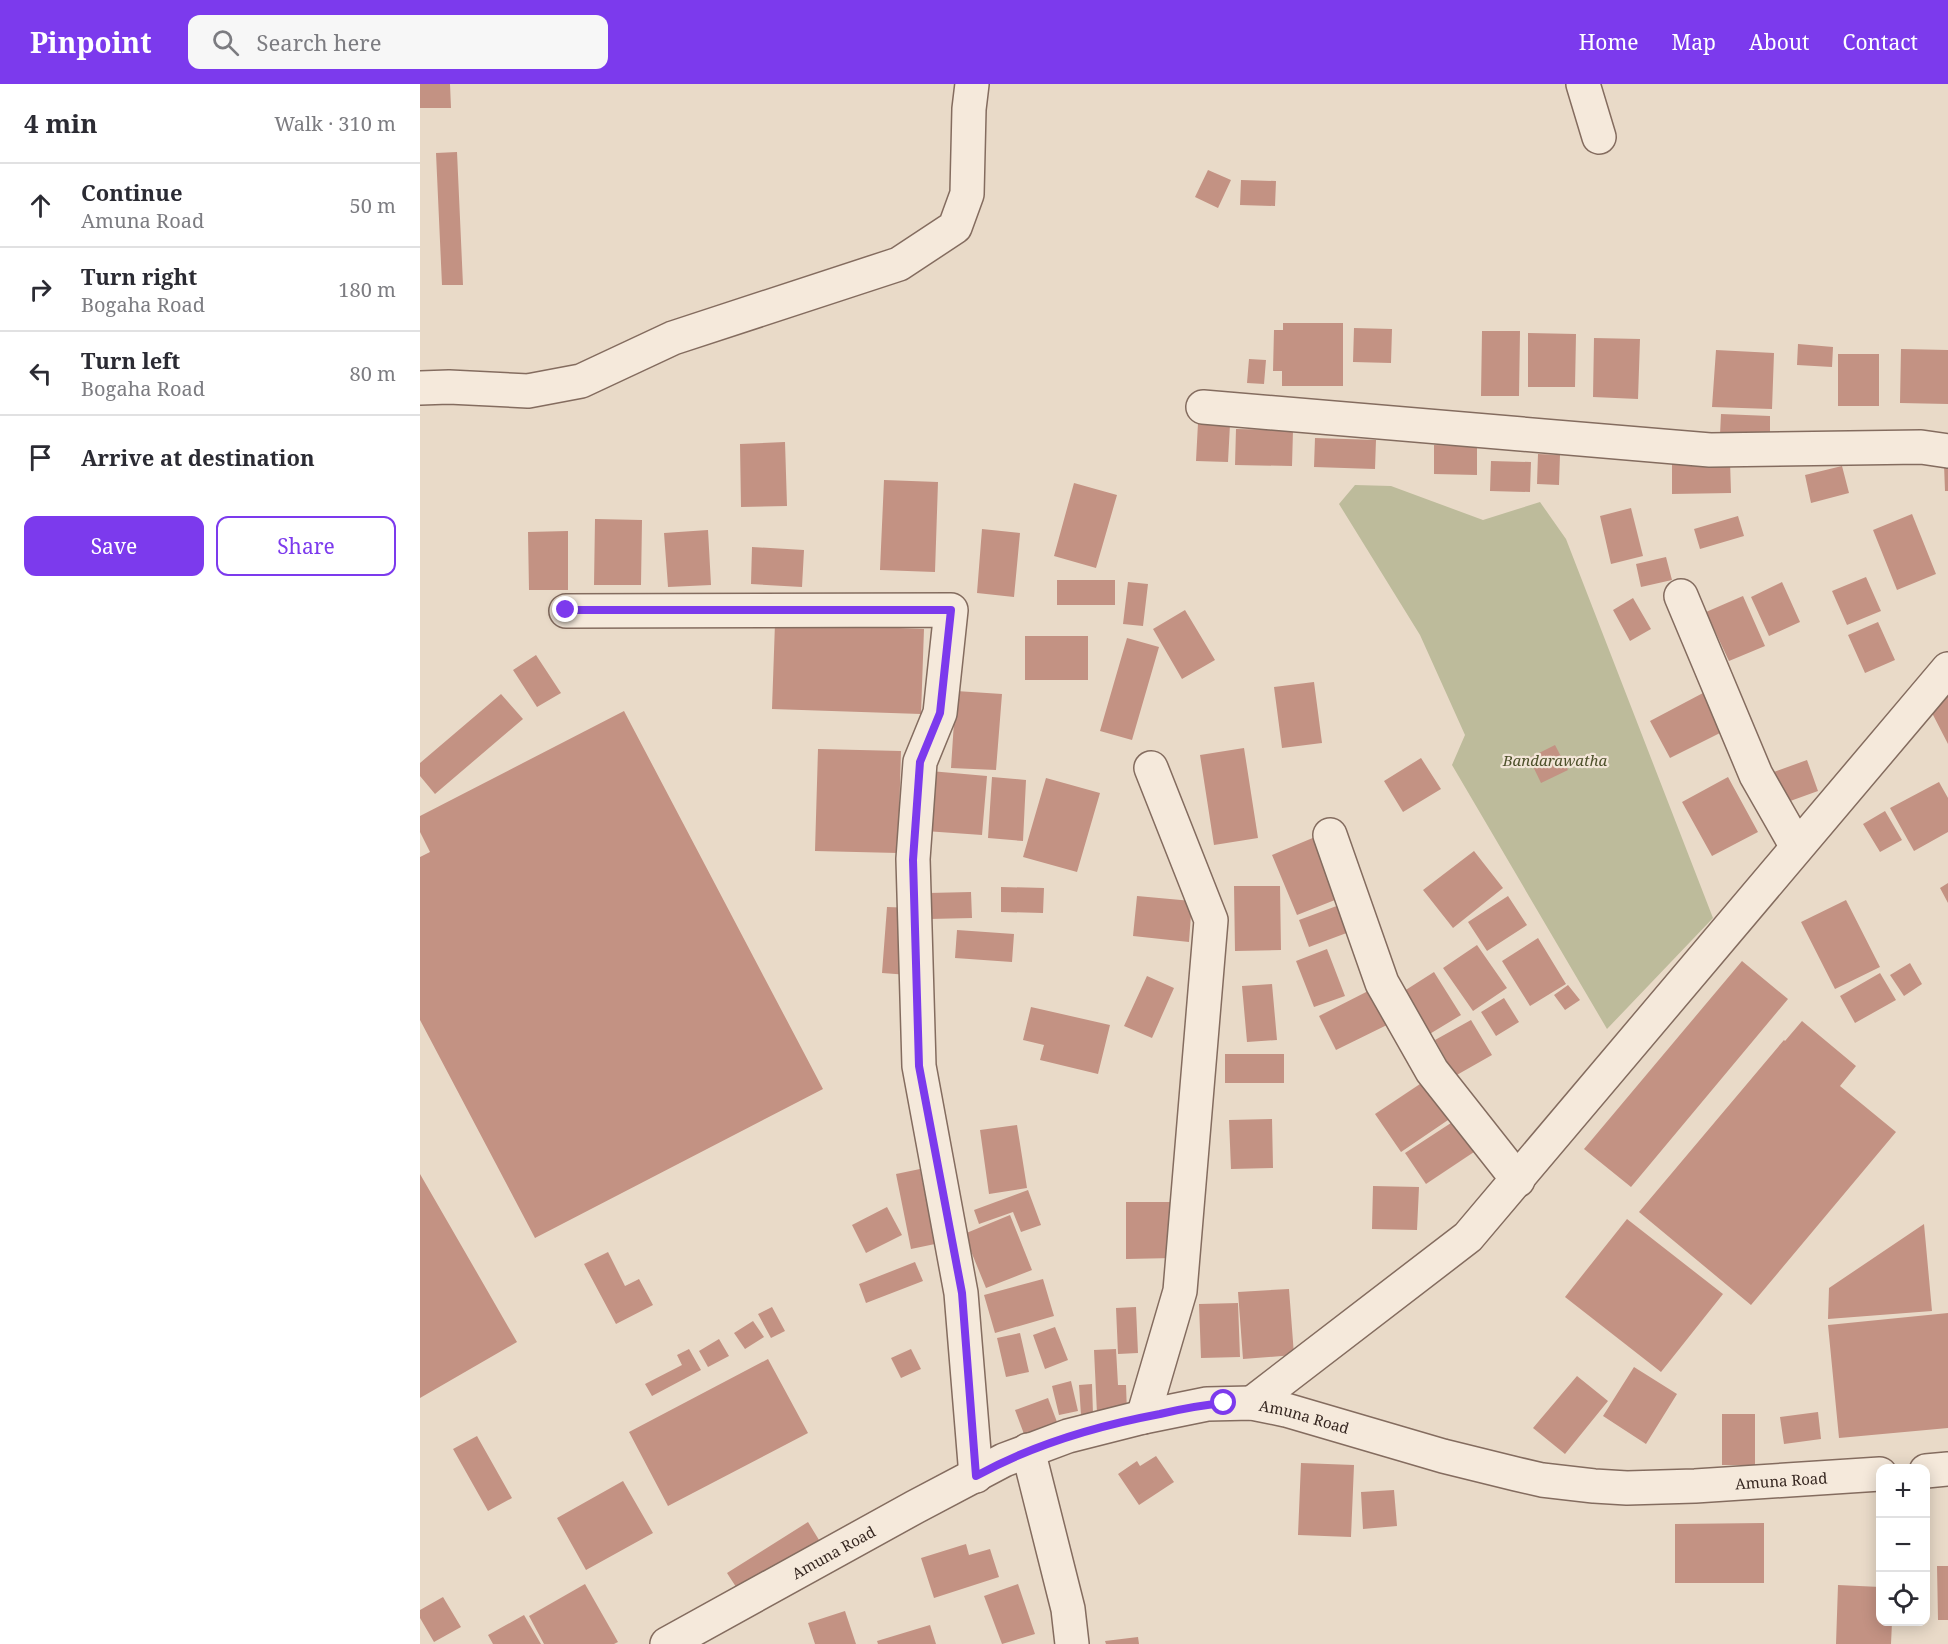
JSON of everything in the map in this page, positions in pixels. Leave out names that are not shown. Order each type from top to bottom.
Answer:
[{"type":"street","points":[[420,388],[528,391],[581,381],[672,338],[899,264],[955,227],[967,194],[969,109],[972,84]]},
{"type":"street","points":[[1583,84],[1599,137]]},
{"type":"street","points":[[1203,407],[1710,450],[1921,447],[1948,451]]},
{"type":"street","points":[[1681,596],[1756,775],[1797,847]]},
{"type":"street","points":[[566,610],[951,610],[940,713],[920,762],[913,860],[919,1066],[962,1293],[976,1476]]},
{"type":"street","points":[[1252,1403],[1468,1237],[1948,669]]},
{"type":"street","points":[[1143,1417],[1180,1291],[1211,920],[1151,768]]},
{"type":"street","points":[[1330,835],[1382,983],[1432,1071],[1518,1180]]},
{"type":"street","name":"Amuna Road","points":[[668,1644],[1004,1460],[1068,1436],[1207,1404],[1252,1403],[1286,1410],[1443,1456],[1542,1480],[1594,1486],[1627,1488],[1695,1486],[1876,1474]]},
{"type":"street","points":[[1028,1450],[1068,1609],[1072,1644]]},
{"type":"street","points":[[1930,1471],[1948,1469]]},
{"type":"green space","name":"Bandarawatha","points":[[1355,485],[1391,486],[1483,520],[1540,502],[1566,539],[1713,918],[1607,1029],[1452,765],[1465,735],[1420,635],[1339,504]]},
{"type":"building","points":[[420,84],[450,84],[451,108],[420,108]]},
{"type":"building","points":[[457,152],[463,285],[442,285],[436,153]]},
{"type":"building","points":[[1208,170],[1231,180],[1218,208],[1195,197]]},
{"type":"building","points":[[1241,180],[1276,181],[1275,206],[1240,205]]},
{"type":"building","points":[[1283,323],[1343,323],[1343,386],[1282,386],[1282,371],[1273,371],[1274,330],[1283,330]]},
{"type":"building","points":[[1354,328],[1392,329],[1391,363],[1353,362]]},
{"type":"building","points":[[1482,331],[1520,331],[1519,396],[1481,396]]},
{"type":"building","points":[[1528,333],[1576,334],[1575,387],[1528,387]]},
{"type":"building","points":[[1594,338],[1640,339],[1638,399],[1593,397]]},
{"type":"building","points":[[1798,344],[1833,347],[1832,367],[1797,365]]},
{"type":"building","points":[[1901,349],[1948,350],[1948,404],[1900,403]]},
{"type":"building","points":[[1716,350],[1774,353],[1772,409],[1712,407]]},
{"type":"building","points":[[1838,354],[1879,354],[1879,406],[1838,406]]},
{"type":"building","points":[[1249,359],[1266,360],[1264,384],[1247,383]]},
{"type":"building","points":[[1721,414],[1770,416],[1770,437],[1720,435]]},
{"type":"building","points":[[1198,423],[1230,424],[1228,462],[1196,461]]},
{"type":"building","points":[[1236,429],[1293,430],[1292,466],[1235,465]]},
{"type":"building","points":[[1315,438],[1376,440],[1375,469],[1314,467]]},
{"type":"building","points":[[785,442],[787,506],[741,507],[740,444]]},
{"type":"building","points":[[1434,445],[1477,446],[1477,475],[1434,474]]},
{"type":"building","points":[[1538,454],[1560,455],[1559,485],[1537,484]]},
{"type":"building","points":[[1491,461],[1531,462],[1530,492],[1490,491]]},
{"type":"building","points":[[1730,461],[1731,493],[1672,494],[1672,462]]},
{"type":"building","points":[[1944,464],[1948,464],[1948,491],[1945,491]]},
{"type":"building","points":[[1842,466],[1849,493],[1811,503],[1805,475]]},
{"type":"building","points":[[884,480],[938,482],[935,572],[880,570]]},
{"type":"building","points":[[1074,483],[1117,495],[1096,568],[1054,556]]},
{"type":"building","points":[[1631,508],[1643,556],[1611,564],[1600,516]]},
{"type":"building","points":[[1912,514],[1936,574],[1897,590],[1873,530]]},
{"type":"building","points":[[1738,516],[1744,536],[1700,549],[1694,529]]},
{"type":"building","points":[[595,519],[642,520],[641,585],[594,585]]},
{"type":"building","points":[[982,529],[1020,533],[1014,597],[977,593]]},
{"type":"building","points":[[708,530],[711,585],[668,587],[664,533]]},
{"type":"building","points":[[568,531],[568,590],[529,590],[528,532]]},
{"type":"building","points":[[752,547],[804,550],[802,587],[751,584]]},
{"type":"building","points":[[1666,557],[1672,580],[1641,587],[1636,564]]},
{"type":"building","points":[[1866,577],[1881,611],[1847,625],[1832,591]]},
{"type":"building","points":[[1057,580],[1115,580],[1115,605],[1057,605]]},
{"type":"building","points":[[1128,582],[1148,584],[1143,626],[1123,624]]},
{"type":"building","points":[[1782,582],[1800,622],[1769,636],[1751,597]]},
{"type":"building","points":[[1743,596],[1765,646],[1729,661],[1706,612]]},
{"type":"building","points":[[1633,598],[1651,629],[1630,641],[1613,610]]},
{"type":"building","points":[[1185,610],[1215,660],[1182,679],[1153,629]]},
{"type":"building","points":[[1878,622],[1895,660],[1865,673],[1848,635]]},
{"type":"building","points":[[775,623],[924,629],[921,714],[772,709]]},
{"type":"building","points":[[1025,636],[1088,636],[1088,680],[1025,680]]},
{"type":"building","points":[[1127,638],[1159,647],[1132,740],[1100,731]]},
{"type":"building","points":[[536,655],[561,693],[537,707],[513,670]]},
{"type":"building","points":[[1314,682],[1322,743],[1282,748],[1274,687]]},
{"type":"building","points":[[1948,685],[1948,744],[1931,711]]},
{"type":"building","points":[[956,691],[1002,694],[996,770],[951,768]]},
{"type":"building","points":[[1703,693],[1722,732],[1670,758],[1650,721]]},
{"type":"building","points":[[501,694],[523,719],[435,794],[420,776],[420,763]]},
{"type":"building","points":[[624,711],[823,1089],[535,1238],[420,1020],[420,857],[430,852],[420,832],[420,816]]},
{"type":"building","points":[[1555,745],[1568,770],[1541,783],[1529,758]]},
{"type":"building","points":[[1244,748],[1258,838],[1214,845],[1200,755]]},
{"type":"building","points":[[818,749],[901,751],[898,853],[815,851]]},
{"type":"building","points":[[1421,758],[1441,789],[1403,812],[1384,781]]},
{"type":"building","points":[[1807,760],[1818,791],[1782,804],[1771,773]]},
{"type":"building","points":[[930,771],[987,776],[982,835],[925,831]]},
{"type":"building","points":[[992,777],[1026,780],[1023,841],[988,838]]},
{"type":"building","points":[[1728,777],[1758,832],[1712,856],[1682,802]]},
{"type":"building","points":[[1046,778],[1100,793],[1077,872],[1023,857]]},
{"type":"building","points":[[1939,782],[1948,798],[1948,832],[1914,851],[1890,808]]},
{"type":"building","points":[[1885,811],[1902,840],[1880,852],[1863,824]]},
{"type":"building","points":[[1315,837],[1340,898],[1297,915],[1272,855]]},
{"type":"building","points":[[1474,851],[1503,888],[1453,928],[1423,890]]},
{"type":"building","points":[[1948,883],[1948,903],[1940,888]]},
{"type":"building","points":[[1234,886],[1280,886],[1281,950],[1235,951]]},
{"type":"building","points":[[1001,887],[1044,888],[1043,913],[1001,912]]},
{"type":"building","points":[[971,892],[972,918],[929,919],[928,893]]},
{"type":"building","points":[[1137,896],[1192,901],[1189,942],[1133,936]]},
{"type":"building","points":[[1508,896],[1527,925],[1487,951],[1468,922]]},
{"type":"building","points":[[1846,900],[1880,967],[1835,989],[1801,922]]},
{"type":"building","points":[[1342,904],[1352,931],[1309,947],[1299,920]]},
{"type":"building","points":[[887,907],[914,908],[909,975],[882,973]]},
{"type":"building","points":[[957,930],[1014,934],[1012,962],[955,958]]},
{"type":"building","points":[[1538,938],[1566,984],[1530,1006],[1502,961]]},
{"type":"building","points":[[1477,945],[1507,988],[1473,1011],[1443,968]]},
{"type":"building","points":[[1327,949],[1345,996],[1314,1007],[1296,961]]},
{"type":"building","points":[[1742,961],[1788,999],[1631,1187],[1584,1149]]},
{"type":"building","points":[[1910,963],[1922,984],[1904,996],[1890,975]]},
{"type":"building","points":[[1434,972],[1461,1015],[1428,1035],[1401,993]]},
{"type":"building","points":[[1880,973],[1896,1000],[1855,1023],[1840,996]]},
{"type":"building","points":[[1147,976],[1174,988],[1152,1038],[1124,1026]]},
{"type":"building","points":[[1272,984],[1277,1040],[1247,1042],[1242,986]]},
{"type":"building","points":[[1568,985],[1580,1000],[1565,1010],[1554,995]]},
{"type":"building","points":[[1376,987],[1393,1022],[1336,1050],[1319,1016]]},
{"type":"building","points":[[1504,998],[1519,1022],[1496,1036],[1481,1012]]},
{"type":"building","points":[[1031,1007],[1110,1025],[1098,1074],[1040,1060],[1044,1045],[1023,1040]]},
{"type":"building","points":[[1471,1020],[1492,1055],[1455,1076],[1435,1040]]},
{"type":"building","points":[[1802,1021],[1856,1066],[1840,1086],[1896,1132],[1751,1305],[1639,1212]]},
{"type":"building","points":[[1225,1054],[1284,1054],[1284,1083],[1225,1083]]},
{"type":"building","points":[[1426,1080],[1451,1118],[1401,1152],[1375,1114]]},
{"type":"building","points":[[1272,1119],[1273,1168],[1231,1169],[1229,1120]]},
{"type":"building","points":[[1454,1121],[1474,1152],[1426,1184],[1405,1153]]},
{"type":"building","points":[[1017,1125],[1027,1188],[989,1194],[980,1130]]},
{"type":"building","points":[[920,1169],[935,1244],[911,1249],[896,1174]]},
{"type":"building","points":[[420,1174],[517,1342],[420,1398]]},
{"type":"building","points":[[1373,1186],[1419,1187],[1417,1230],[1372,1229]]},
{"type":"building","points":[[1028,1190],[1041,1225],[1021,1232],[1013,1212],[979,1224],[974,1210]]},
{"type":"building","points":[[1126,1202],[1173,1202],[1174,1258],[1126,1259]]},
{"type":"building","points":[[887,1207],[902,1235],[866,1253],[852,1225]]},
{"type":"building","points":[[1010,1215],[1032,1270],[986,1288],[964,1234]]},
{"type":"building","points":[[1627,1219],[1723,1294],[1661,1372],[1565,1297]]},
{"type":"building","points":[[1924,1224],[1932,1311],[1828,1319],[1829,1288]]},
{"type":"building","points":[[608,1252],[625,1286],[639,1279],[653,1305],[616,1324],[584,1264]]},
{"type":"building","points":[[915,1262],[923,1281],[866,1303],[859,1284]]},
{"type":"building","points":[[1043,1279],[1054,1316],[995,1333],[984,1295]]},
{"type":"building","points":[[1289,1289],[1294,1355],[1243,1359],[1238,1292]]},
{"type":"building","points":[[1238,1303],[1240,1357],[1201,1358],[1199,1304]]},
{"type":"building","points":[[772,1307],[785,1331],[771,1338],[758,1314]]},
{"type":"building","points":[[1136,1307],[1138,1353],[1118,1354],[1116,1308]]},
{"type":"building","points":[[1948,1313],[1948,1428],[1839,1438],[1828,1325]]},
{"type":"building","points":[[753,1321],[764,1337],[745,1349],[734,1333]]},
{"type":"building","points":[[1055,1327],[1068,1360],[1045,1369],[1033,1335]]},
{"type":"building","points":[[1020,1333],[1029,1372],[1006,1377],[997,1338]]},
{"type":"building","points":[[719,1339],[729,1356],[708,1367],[699,1351]]},
{"type":"building","points":[[689,1349],[701,1370],[652,1396],[645,1384],[682,1365],[677,1355]]},
{"type":"building","points":[[911,1349],[921,1369],[901,1378],[891,1358]]},
{"type":"building","points":[[1116,1349],[1118,1385],[1126,1385],[1127,1413],[1097,1414],[1094,1350]]},
{"type":"building","points":[[768,1359],[808,1433],[668,1506],[629,1432]]},
{"type":"building","points":[[1634,1367],[1677,1394],[1646,1444],[1603,1416]]},
{"type":"building","points":[[1577,1376],[1608,1401],[1565,1454],[1533,1428]]},
{"type":"building","points":[[1071,1381],[1078,1411],[1059,1415],[1052,1386]]},
{"type":"building","points":[[1092,1384],[1093,1414],[1081,1415],[1079,1385]]},
{"type":"building","points":[[1048,1398],[1057,1422],[1024,1434],[1015,1410]]},
{"type":"building","points":[[1818,1412],[1821,1439],[1784,1444],[1780,1417]]},
{"type":"building","points":[[1722,1414],[1755,1414],[1755,1465],[1722,1465]]},
{"type":"building","points":[[477,1436],[512,1498],[488,1511],[453,1449]]},
{"type":"building","points":[[1156,1456],[1174,1482],[1139,1505],[1118,1474],[1137,1461],[1140,1466]]},
{"type":"building","points":[[1301,1463],[1354,1465],[1351,1537],[1298,1535]]},
{"type":"building","points":[[623,1481],[653,1533],[586,1570],[557,1518]]},
{"type":"building","points":[[1394,1490],[1397,1526],[1363,1529],[1361,1492]]},
{"type":"building","points":[[808,1522],[819,1540],[738,1590],[727,1573]]},
{"type":"building","points":[[1764,1523],[1764,1583],[1675,1583],[1675,1524]]},
{"type":"building","points":[[966,1544],[969,1555],[990,1549],[999,1577],[934,1598],[921,1558]]},
{"type":"building","points":[[1937,1566],[1948,1566],[1948,1620],[1938,1620]]},
{"type":"building","points":[[585,1584],[618,1642],[614,1644],[544,1644],[529,1616]]},
{"type":"building","points":[[1018,1584],[1035,1634],[1002,1644],[984,1596]]},
{"type":"building","points":[[1838,1585],[1876,1587],[1876,1626],[1892,1626],[1891,1644],[1836,1644]]},
{"type":"building","points":[[443,1597],[461,1627],[434,1642],[420,1618],[420,1610]]},
{"type":"building","points":[[845,1611],[856,1644],[815,1644],[808,1623]]},
{"type":"building","points":[[524,1615],[541,1644],[493,1644],[488,1635]]},
{"type":"building","points":[[930,1625],[936,1644],[878,1644],[877,1641]]},
{"type":"building","points":[[1138,1637],[1139,1644],[1106,1644],[1105,1641]]},
{"type":"route","points":[[566,610],[951,610],[940,713],[920,762],[913,860],[919,1066],[962,1293],[976,1476],[1004,1460],[1068,1436],[1143,1417],[1207,1404],[1224,1403]]}]
